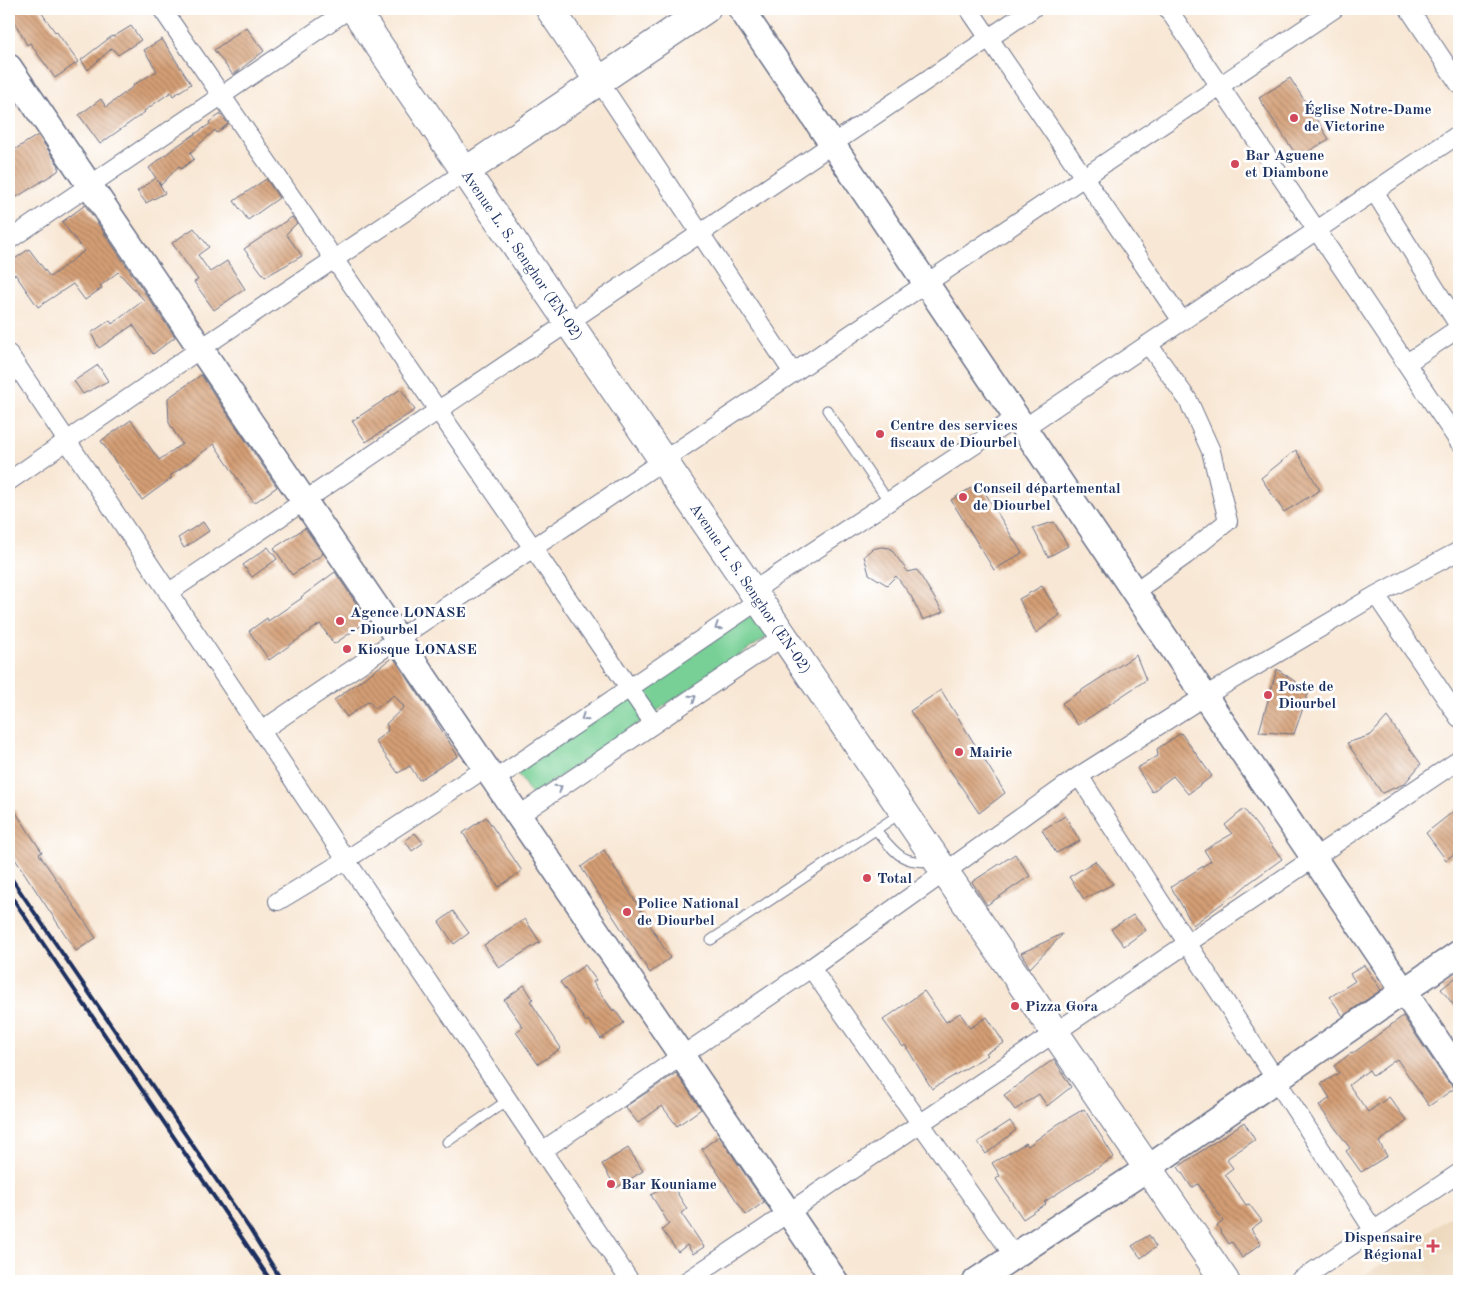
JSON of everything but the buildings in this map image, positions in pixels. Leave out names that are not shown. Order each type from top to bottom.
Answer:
[{"type":"main road","name":"Avenue L. S. Senghor (EN-02)","points":[[354,9],[1225,1281]]},
{"type":"main road","points":[[550,9],[599,81]]},
{"type":"main road","points":[[466,171],[706,9]]},
{"type":"street","points":[[162,9],[654,724]]},
{"type":"street","points":[[9,240],[349,9]]},
{"type":"street","points":[[741,9],[1459,1072]]},
{"type":"street","points":[[969,9],[1182,321]]},
{"type":"street","points":[[168,593],[1032,9]]},
{"type":"street","points":[[1168,9],[1459,442]]},
{"type":"street","points":[[261,731],[1334,9]]},
{"type":"street","points":[[1409,9],[1459,84]]},
{"type":"street","points":[[9,67],[835,1281]]},
{"type":"street","points":[[599,81],[793,373]]},
{"type":"street","points":[[278,901],[490,774],[629,687],[889,502],[1148,344],[1459,134]]},
{"type":"street","points":[[9,481],[200,348],[466,171]]},
{"type":"street","points":[[1374,191],[1459,327],[1406,363]]},
{"type":"street","points":[[1134,592],[1186,555],[1228,520],[1211,451],[1188,400],[1148,344]]},
{"type":"street","points":[[9,354],[346,860],[630,1281]]},
{"type":"street","points":[[542,1151],[811,968],[941,866],[1205,696],[1376,595],[1459,551]]},
{"type":"street","points":[[1376,595],[1459,718]]},
{"type":"street","points":[[518,816],[784,636]]},
{"type":"street","points":[[687,1281],[1459,760]]},
{"type":"street","points":[[1079,776],[1374,1231]]},
{"type":"street","points":[[976,1281],[1148,1168],[1459,953]]},
{"type":"street","points":[[811,968],[1014,1256]]},
{"type":"street","points":[[1299,1281],[1459,1173]]},
{"type":"lane","points":[[827,410],[889,502]]},
{"type":"lane","points":[[711,940],[904,811]]},
{"type":"lane","points":[[876,830],[897,854],[908,860],[941,866]]},
{"type":"lane","points":[[447,1142],[508,1100]]},
{"type":"shaded area","name":"Dispensaire Régional","points":[[1459,1211],[1459,1281],[1356,1281]]},
{"type":"green space","points":[[758,611],[773,633],[532,795],[517,773]]},
{"type":"railway","points":[[9,875],[249,1228],[282,1281]]},
{"type":"railway","points":[[9,893],[271,1281]]},
{"type":"place","name":"Église Notre-Dame de Victorine","points":[[1294,118]]},
{"type":"place","name":"Bar Aguene et Diambone","points":[[1235,164]]},
{"type":"place","name":"Centre des services fiscaux de Diourbel","points":[[880,434]]},
{"type":"place","name":"Conseil départemental de Diourbel","points":[[963,497]]},
{"type":"place","name":"Agence LONASE - Diourbel","points":[[340,621]]},
{"type":"place","name":"Kiosque LONASE","points":[[347,649]]},
{"type":"place","name":"Poste de Diourbel","points":[[1268,695]]},
{"type":"place","name":"Mairie","points":[[959,752]]},
{"type":"place","name":"Total","points":[[867,878]]},
{"type":"place","name":"Police National de Diourbel","points":[[627,912]]},
{"type":"place","name":"Pizza Gora","points":[[1015,1006]]},
{"type":"place","name":"Bar Kouniame","points":[[611,1184]]},
{"type":"place","name":"Dispensaire Régional","points":[[1433,1246]]}]
